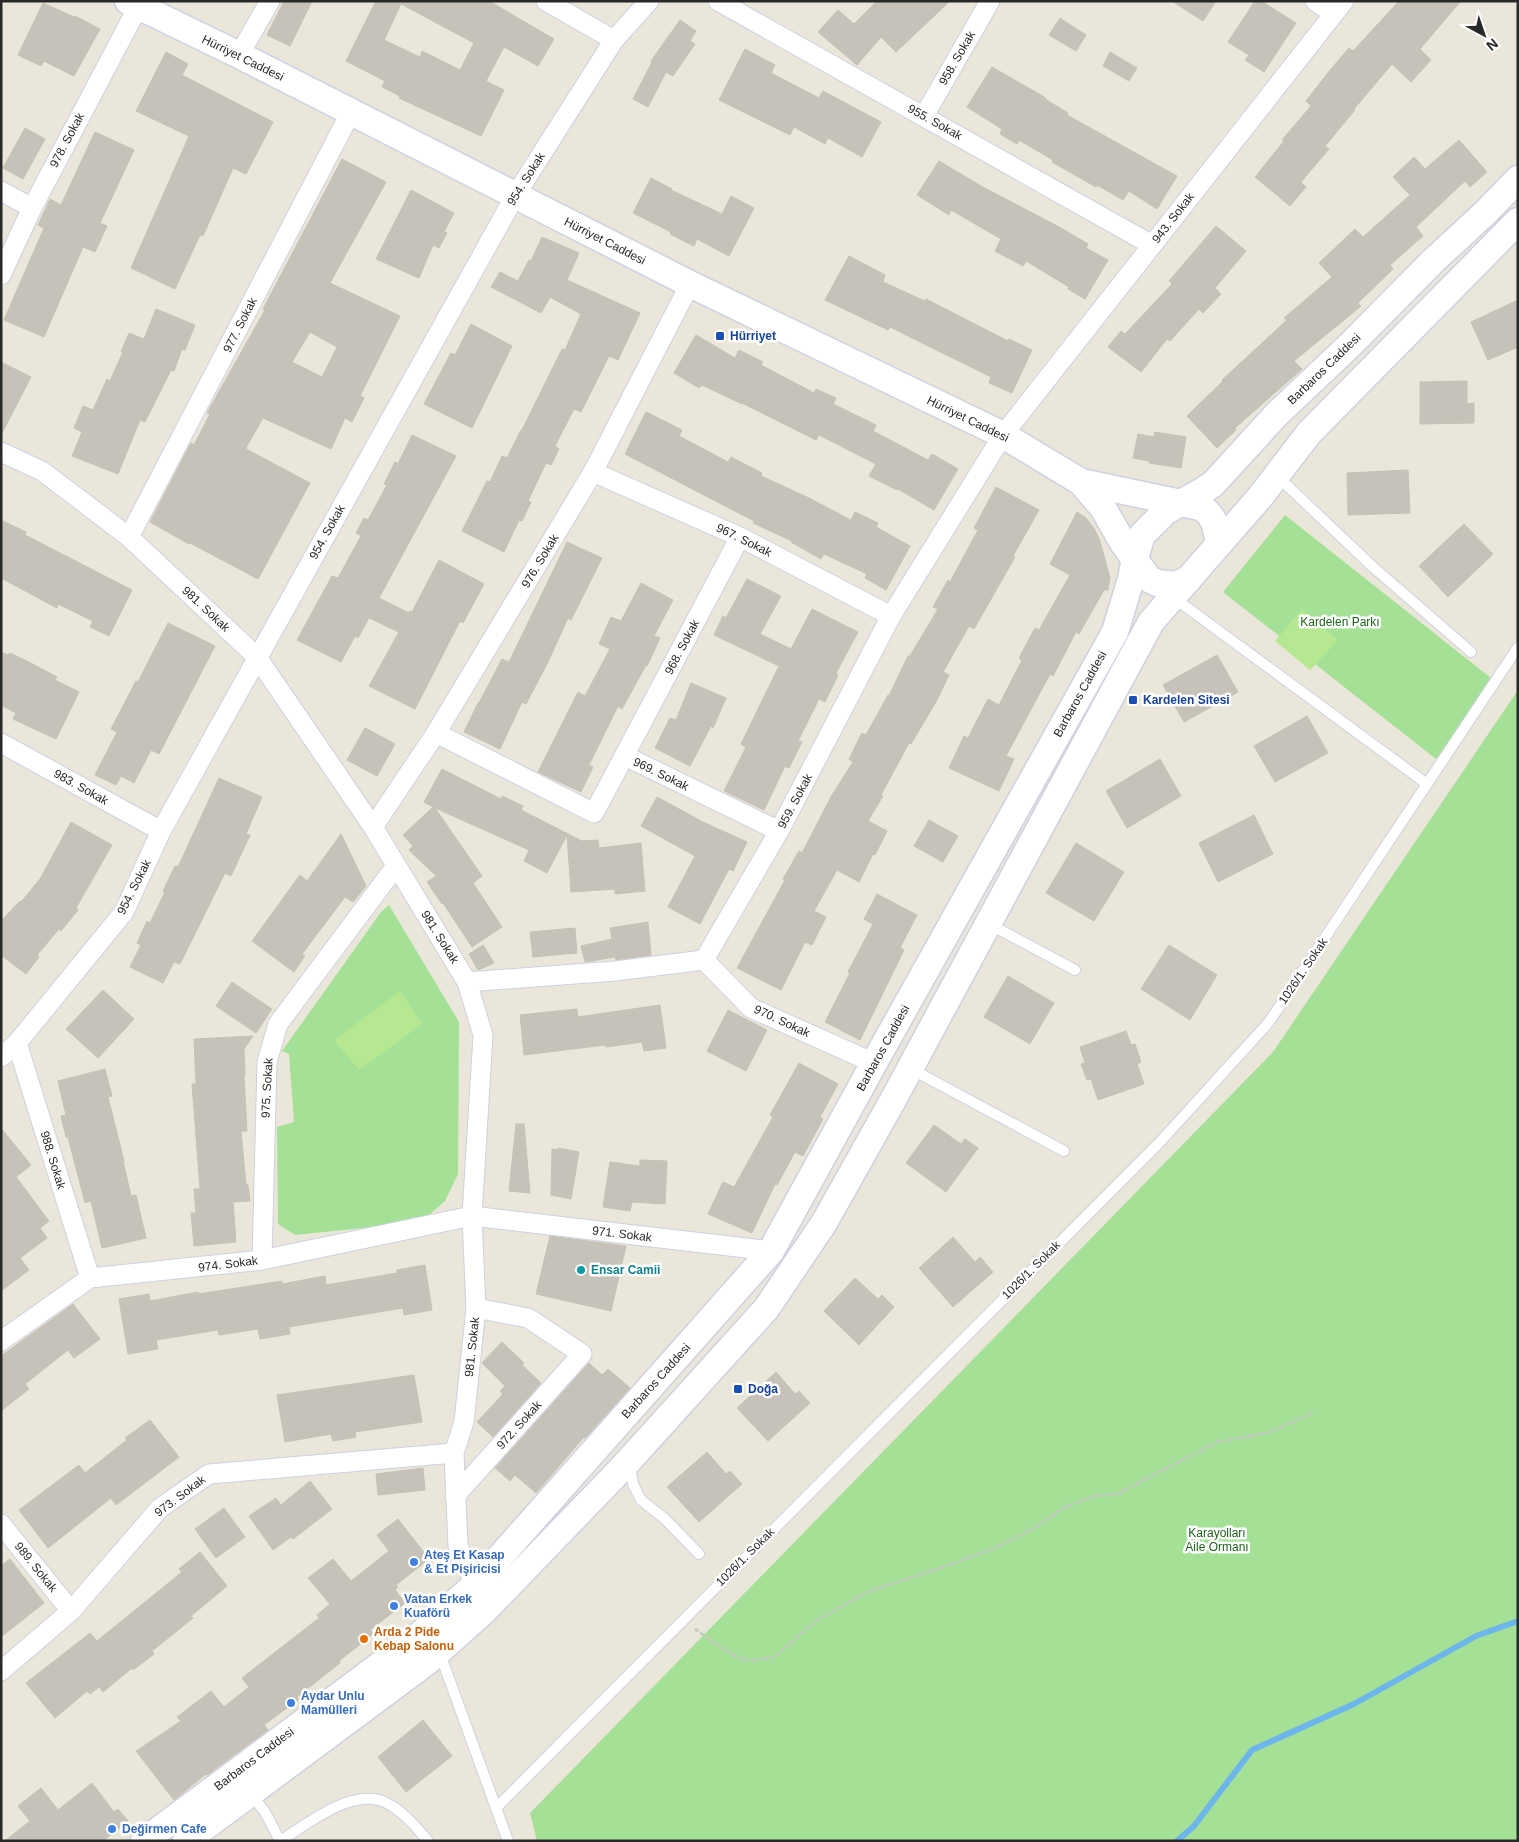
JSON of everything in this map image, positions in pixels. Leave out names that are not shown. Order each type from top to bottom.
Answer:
[{"type":"main road","name":"Hürriyet Caddesi","points":[[133,4],[239,55],[690,284],[1003,435],[1081,482],[1094,495],[1149,579],[1157,583],[1175,585],[1180,588]]},
{"type":"main road","name":"Barbaros Caddesi","points":[[144,1841],[415,1639],[476,1584],[772,1251],[874,1063],[1115,632],[1142,535],[1166,511],[1213,484],[1276,415],[1359,336],[1434,260],[1484,214],[1518,178]]},
{"type":"main road","name":"Barbaros Caddesi","points":[[186,1841],[439,1651],[485,1610],[629,1460],[766,1309],[824,1223],[910,1069],[1151,622],[1277,475],[1309,433],[1518,221]]},
{"type":"main road","name":"Hürriyet Caddesi","points":[[1081,482],[1190,504],[1208,511],[1214,519],[1219,544]]},
{"type":"street","points":[[239,55],[270,1]]},
{"type":"street","points":[[546,1],[614,40]]},
{"type":"street","name":"954. Sokak","points":[[1,1057],[17,1043],[124,912],[162,831],[257,657],[515,196],[614,40],[648,1]]},
{"type":"street","name":"955. Sokak","points":[[718,1],[1152,245]]},
{"type":"street","name":"958. Sokak","points":[[924,116],[990,1]]},
{"type":"street","points":[[1315,1],[1339,7]]},
{"type":"street","name":"978. Sokak","points":[[1,275],[133,4]]},
{"type":"street","name":"943. Sokak","points":[[1003,435],[1339,7]]},
{"type":"street","name":"977. Sokak","points":[[129,537],[351,112]]},
{"type":"street","points":[[1,191],[32,208]]},
{"type":"street","name":"976. Sokak","points":[[373,828],[436,733],[593,472],[690,284]]},
{"type":"street","name":"959. Sokak","points":[[704,960],[779,831],[891,616],[1003,435]]},
{"type":"street","name":"981. Sokak","points":[[1,452],[42,471],[129,537],[257,657],[373,828],[467,982],[483,1035],[472,1216],[476,1308],[464,1422],[454,1453],[455,1496],[458,1546],[476,1584],[485,1610]]},
{"type":"street","name":"967. Sokak","points":[[593,472],[740,537],[891,616]]},
{"type":"street","name":"968. Sokak","points":[[625,756],[740,537]]},
{"type":"street","name":"969. Sokak","points":[[436,733],[594,813],[625,756],[779,831]]},
{"type":"street","name":"983. Sokak","points":[[1,743],[162,831]]},
{"type":"street","name":"975. Sokak","points":[[262,1260],[267,1062],[278,1024],[396,866]]},
{"type":"street","points":[[467,982],[615,971],[704,960]]},
{"type":"street","name":"970. Sokak","points":[[704,960],[751,1008],[874,1063]]},
{"type":"street","name":"988. Sokak","points":[[17,1043],[90,1278]]},
{"type":"street","name":"974. Sokak","points":[[1,1341],[90,1278],[262,1260],[472,1216]]},
{"type":"street","name":"971. Sokak","points":[[472,1216],[772,1251]]},
{"type":"street","name":"972. Sokak","points":[[455,1496],[582,1354],[528,1318],[476,1308]]},
{"type":"street","name":"973. Sokak","points":[[1,1671],[72,1611],[160,1508],[209,1474],[454,1453]]},
{"type":"street","name":"989. Sokak","points":[[1,1524],[72,1611]]},
{"type":"lane","points":[[1277,475],[1374,568],[1472,652]]},
{"type":"lane","points":[[1180,588],[1427,784]]},
{"type":"lane","name":"1026/1. Sokak","points":[[496,1808],[1160,1142],[1269,1022],[1518,647]]},
{"type":"lane","points":[[988,923],[1075,970]]},
{"type":"lane","points":[[910,1069],[1064,1151]]},
{"type":"lane","points":[[629,1460],[633,1484],[641,1500],[665,1519],[700,1554]]},
{"type":"lane","points":[[439,1651],[508,1841]]},
{"type":"lane","points":[[251,1793],[265,1812],[280,1841],[332,1809],[353,1800],[370,1798],[390,1804],[414,1824],[428,1841]]},
{"type":"path","points":[[683,1620],[731,1654],[749,1661],[775,1658],[809,1626],[870,1590],[995,1548],[1037,1526],[1065,1507],[1096,1496],[1117,1494],[1217,1442],[1267,1433],[1313,1413]]},
{"type":"green space","name":"Kardelen Parkı","points":[[1285,515],[1496,682],[1436,759],[1223,592]]},
{"type":"green space","points":[[1302,609],[1338,640],[1310,670],[1275,641]]},
{"type":"green space","name":"Karayolları Aile Ormanı","points":[[1518,690],[1518,1841],[537,1841],[530,1813],[1273,1052]]},
{"type":"green space","points":[[389,905],[459,1022],[458,1174],[445,1201],[421,1222],[295,1235],[278,1224],[277,1127],[294,1122],[289,1054],[282,1051],[381,912]]},
{"type":"green space","points":[[400,991],[422,1024],[359,1070],[334,1040]]},
{"type":"building","points":[[284,1],[312,1],[290,46],[267,35]]},
{"type":"building","points":[[376,1],[489,1],[554,39],[538,66],[504,47],[486,81],[504,90],[481,136],[399,98],[400,96],[382,87],[385,81],[346,61]],"holes":[[[401,4],[474,43],[460,70],[422,51],[420,57],[384,40]]]},
{"type":"building","points":[[877,1],[950,1],[896,52],[881,37],[857,65],[818,32],[838,10],[854,24]]},
{"type":"building","points":[[1172,1],[1216,1],[1203,21]]},
{"type":"building","points":[[1255,1],[1261,1],[1296,23],[1264,72],[1245,60],[1249,55],[1228,42]]},
{"type":"building","points":[[1399,1],[1461,1],[1420,49],[1431,60],[1411,82],[1392,64],[1325,146],[1329,149],[1301,182],[1306,187],[1290,206],[1255,177],[1284,141],[1282,140],[1311,106],[1306,101],[1331,69],[1349,48],[1353,51]]},
{"type":"building","points":[[43,3],[100,29],[74,76],[44,61],[41,66],[18,55]]},
{"type":"building","points":[[1060,18],[1086,35],[1076,51],[1049,35]]},
{"type":"building","points":[[680,20],[696,31],[690,41],[695,44],[673,76],[666,72],[648,107],[633,99],[651,61]]},
{"type":"building","points":[[745,49],[775,65],[771,73],[819,98],[823,91],[881,122],[862,157],[828,138],[825,144],[794,127],[790,135],[719,100]]},
{"type":"building","points":[[166,52],[188,64],[182,75],[273,122],[246,174],[233,168],[203,236],[200,235],[175,289],[131,268],[189,136],[136,111]]},
{"type":"building","points":[[1110,52],[1137,68],[1129,81],[1103,66]]},
{"type":"building","points":[[992,67],[1046,98],[1068,113],[1067,115],[1177,176],[1157,209],[1129,191],[1123,200],[1097,185],[1096,187],[1052,162],[1053,160],[1019,140],[1017,144],[1000,134],[1002,129],[967,107]]},
{"type":"building","points":[[25,128],[45,139],[23,179],[3,168]]},
{"type":"building","points":[[95,132],[134,150],[100,223],[107,226],[95,252],[83,247],[44,337],[4,320],[44,228],[38,225],[50,199],[61,205]]},
{"type":"building","points":[[1459,140],[1487,172],[1470,187],[1465,181],[1416,227],[1423,236],[1390,265],[1393,269],[1358,303],[1361,306],[1294,361],[1302,369],[1235,428],[1236,430],[1217,448],[1187,416],[1222,380],[1287,320],[1284,318],[1332,277],[1319,263],[1355,229],[1363,237],[1410,195],[1393,177],[1414,157],[1425,169]]},
{"type":"building","points":[[342,159],[386,182],[330,283],[400,316],[360,396],[364,398],[352,422],[345,418],[331,449],[263,418],[247,446],[246,449],[310,483],[258,579],[150,522],[191,443],[194,445],[210,414],[207,413],[265,310],[263,309]],"holes":[[[310,332],[337,347],[322,377],[292,362]]]},
{"type":"building","points":[[939,161],[981,186],[1061,228],[1088,244],[1086,248],[1108,260],[1085,299],[1026,261],[1023,266],[995,251],[1001,239],[951,210],[949,215],[917,195]]},
{"type":"building","points":[[651,178],[671,190],[722,214],[731,196],[754,208],[729,256],[697,239],[694,246],[633,213]]},
{"type":"building","points":[[411,190],[454,213],[444,232],[447,233],[439,248],[433,245],[419,278],[376,259]]},
{"type":"building","points":[[1216,226],[1246,251],[1215,288],[1221,294],[1203,313],[1199,309],[1170,341],[1167,339],[1141,372],[1108,347],[1121,331],[1125,334],[1172,284],[1169,281]]},
{"type":"building","points":[[542,237],[579,253],[567,280],[640,313],[618,360],[609,356],[581,412],[574,409],[555,446],[559,449],[551,465],[546,463],[528,501],[531,502],[522,521],[519,520],[504,552],[462,531],[487,481],[490,482],[502,456],[507,458],[562,349],[565,350],[581,314],[550,297],[541,313],[491,287],[500,272],[518,281],[529,260],[531,261]]},
{"type":"building","points":[[849,256],[885,275],[883,282],[925,301],[926,299],[1008,341],[1009,339],[1032,350],[1012,393],[989,383],[991,377],[890,327],[888,330],[825,300]]},
{"type":"building","points":[[1518,300],[1518,347],[1488,360],[1471,322]]},
{"type":"building","points":[[156,309],[195,325],[185,350],[182,349],[174,371],[171,370],[145,422],[140,420],[118,474],[72,456],[82,432],[74,428],[83,406],[93,410],[107,379],[110,381],[129,333],[144,339]]},
{"type":"building","points":[[471,324],[512,346],[472,428],[424,404],[451,353],[455,355]]},
{"type":"building","points":[[696,335],[735,358],[739,350],[763,362],[761,365],[814,393],[816,389],[836,398],[833,404],[876,425],[873,431],[928,460],[932,454],[958,469],[934,510],[898,489],[869,476],[876,464],[819,435],[816,440],[702,385],[699,388],[674,373]]},
{"type":"building","points":[[1,362],[31,377],[1,435]]},
{"type":"building","points":[[1467,381],[1467,404],[1474,403],[1474,423],[1420,424],[1420,382]]},
{"type":"building","points":[[646,412],[682,430],[679,436],[728,462],[731,457],[762,473],[761,476],[851,520],[855,512],[878,523],[876,527],[910,546],[886,590],[865,578],[867,574],[824,554],[821,559],[792,541],[753,523],[754,521],[625,454]]},
{"type":"building","points":[[1155,432],[1186,437],[1181,468],[1149,463],[1149,461],[1133,458],[1138,434],[1154,437]]},
{"type":"building","points":[[412,435],[456,456],[379,598],[409,613],[410,611],[412,612],[439,560],[484,584],[463,623],[460,621],[415,709],[369,686],[399,632],[369,618],[358,638],[355,636],[341,662],[297,640],[332,576],[338,578],[361,536],[356,533],[364,518],[368,520],[387,485],[384,484],[395,462],[398,464]]},
{"type":"building","points":[[1408,470],[1410,513],[1348,515],[1347,473]]},
{"type":"building","points":[[996,487],[1039,510],[974,629],[969,626],[943,672],[949,675],[937,700],[911,744],[909,743],[881,795],[883,796],[868,821],[887,831],[875,855],[873,854],[859,882],[837,870],[814,911],[826,917],[812,945],[805,942],[781,990],[737,968],[785,880],[783,879],[799,851],[802,853],[832,795],[853,762],[849,759],[862,733],[866,735],[889,696],[908,656],[910,656],[938,609],[933,607],[948,580],[950,582],[978,530],[974,528]]},
{"type":"building","points":[[1077,512],[1086,518],[1100,541],[1110,578],[1108,590],[1104,590],[1079,634],[1076,632],[1053,676],[1050,674],[1006,756],[1014,759],[999,791],[949,768],[964,736],[968,738],[988,699],[999,705],[1022,660],[1019,658],[1035,628],[1039,630],[1070,575],[1050,564]]},
{"type":"building","points":[[1,520],[26,532],[25,535],[132,590],[109,636],[90,627],[93,621],[58,604],[57,608],[1,578]]},
{"type":"building","points":[[1464,524],[1493,554],[1448,597],[1419,566]]},
{"type":"building","points":[[567,542],[602,558],[571,620],[568,618],[526,704],[522,702],[500,749],[464,732],[502,659],[509,662]]},
{"type":"building","points":[[747,579],[781,596],[760,634],[791,649],[812,609],[858,632],[836,673],[838,675],[825,702],[819,699],[798,741],[802,742],[789,768],[785,766],[764,810],[724,791],[746,747],[741,744],[779,666],[714,635],[723,616],[726,618]]},
{"type":"building","points":[[641,583],[673,600],[654,636],[660,638],[647,666],[622,709],[618,706],[589,765],[593,767],[581,792],[538,772],[578,692],[585,696],[610,649],[599,644],[611,617],[621,621]]},
{"type":"building","points":[[168,623],[215,646],[159,754],[151,750],[134,783],[121,776],[116,785],[95,775],[117,732],[111,729],[136,681],[138,682]]},
{"type":"building","points":[[1,652],[8,655],[10,653],[27,661],[57,677],[55,680],[79,692],[56,739],[13,719],[16,713],[1,705]]},
{"type":"building","points":[[1217,655],[1238,692],[1184,722],[1163,685]]},
{"type":"building","points":[[691,683],[726,698],[713,728],[711,726],[690,766],[655,748],[670,718],[676,720]]},
{"type":"building","points":[[1307,716],[1328,753],[1275,782],[1254,746]]},
{"type":"building","points":[[365,728],[395,744],[377,776],[347,760]]},
{"type":"building","points":[[1160,759],[1181,796],[1127,828],[1106,791]]},
{"type":"building","points":[[442,769],[501,799],[502,796],[523,806],[521,810],[582,841],[598,840],[599,848],[641,843],[645,891],[615,894],[615,889],[571,892],[567,835],[547,873],[524,861],[529,850],[435,808],[482,876],[473,883],[502,927],[472,947],[427,882],[436,876],[409,850],[413,846],[403,835],[433,807],[424,802]]},
{"type":"building","points":[[219,778],[262,797],[246,834],[250,835],[231,876],[225,873],[180,964],[174,962],[163,983],[130,967],[141,945],[137,943],[147,921],[150,923],[165,892],[163,891],[175,866],[178,867]]},
{"type":"building","points":[[657,797],[703,822],[747,842],[733,871],[729,869],[700,924],[668,907],[695,856],[641,826]]},
{"type":"building","points":[[1254,815],[1273,854],[1218,882],[1199,843]]},
{"type":"building","points":[[929,820],[958,836],[943,862],[914,846]]},
{"type":"building","points":[[71,822],[112,845],[76,908],[78,910],[61,931],[59,929],[37,955],[39,957],[26,974],[1,955],[1,921],[21,902],[40,879]]},
{"type":"building","points":[[341,834],[366,886],[353,902],[345,897],[302,954],[305,956],[294,972],[252,941],[300,875],[307,881]]},
{"type":"building","points":[[1076,843],[1124,872],[1094,921],[1046,893]]},
{"type":"building","points":[[877,894],[917,915],[900,948],[904,950],[860,1040],[825,1022],[873,924],[864,919]]},
{"type":"building","points":[[648,922],[651,955],[616,960],[615,957],[585,962],[581,946],[612,939],[610,928]]},
{"type":"building","points":[[575,928],[577,953],[533,957],[530,932]]},
{"type":"building","points":[[483,945],[494,963],[478,970],[469,954]]},
{"type":"building","points":[[1169,945],[1217,975],[1190,1020],[1141,989]]},
{"type":"building","points":[[1008,976],[1054,1003],[1030,1044],[984,1017]]},
{"type":"building","points":[[232,982],[272,1009],[256,1033],[216,1006]]},
{"type":"building","points":[[103,990],[134,1019],[98,1058],[66,1029]]},
{"type":"building","points":[[660,1005],[666,1048],[644,1051],[642,1042],[524,1055],[520,1015],[577,1009],[578,1017]]},
{"type":"building","points":[[728,1010],[767,1030],[746,1071],[707,1051]]},
{"type":"building","points":[[1126,1031],[1131,1045],[1135,1044],[1141,1062],[1137,1064],[1144,1084],[1098,1100],[1091,1079],[1087,1080],[1081,1064],[1085,1063],[1080,1047]]},
{"type":"building","points":[[253,1036],[244,1049],[247,1131],[241,1131],[246,1185],[248,1185],[250,1201],[233,1202],[236,1242],[194,1246],[191,1213],[196,1213],[194,1189],[200,1189],[192,1084],[196,1084],[194,1039]]},
{"type":"building","points":[[799,1063],[838,1084],[820,1117],[823,1119],[803,1156],[795,1152],[777,1185],[775,1184],[752,1233],[708,1214],[723,1182],[734,1187],[773,1117],[770,1115]]},
{"type":"building","points":[[105,1069],[112,1096],[108,1097],[131,1196],[136,1195],[146,1238],[102,1248],[91,1201],[85,1203],[68,1137],[66,1137],[61,1116],[66,1115],[58,1081]]},
{"type":"building","points":[[516,1124],[524,1124],[530,1193],[509,1191]]},
{"type":"building","points":[[934,1125],[961,1144],[965,1139],[978,1148],[946,1192],[906,1163]]},
{"type":"building","points":[[1,1128],[31,1165],[16,1177],[49,1221],[40,1228],[47,1238],[20,1258],[29,1270],[1,1291]]},
{"type":"building","points":[[558,1148],[579,1152],[571,1199],[551,1195],[552,1149],[558,1150]]},
{"type":"building","points":[[640,1160],[667,1161],[665,1204],[632,1202],[630,1211],[603,1207],[610,1162],[640,1166]]},
{"type":"building","name":"Ensar Camii","points":[[550,1236],[626,1246],[611,1311],[536,1294]]},
{"type":"building","points":[[953,1237],[975,1262],[980,1257],[993,1272],[953,1307],[919,1268]]},
{"type":"building","points":[[425,1265],[432,1310],[404,1315],[403,1308],[289,1327],[290,1334],[260,1339],[258,1329],[219,1335],[218,1330],[156,1340],[158,1349],[128,1354],[119,1299],[149,1294],[150,1301],[198,1292],[198,1294],[282,1281],[282,1284],[325,1276],[326,1285],[397,1273],[397,1270]]},
{"type":"building","points":[[855,1278],[878,1299],[882,1295],[894,1307],[859,1345],[824,1311]]},
{"type":"building","points":[[73,1304],[100,1339],[74,1358],[68,1350],[25,1384],[29,1389],[1,1411],[1,1356]]},
{"type":"building","points":[[502,1342],[541,1383],[493,1437],[477,1422],[503,1394],[500,1391],[505,1386],[482,1363]]},
{"type":"building","points":[[589,1363],[602,1375],[608,1369],[630,1388],[584,1437],[536,1493],[515,1475],[510,1481],[495,1468]]},
{"type":"building","points":[[776,1372],[795,1394],[799,1391],[810,1403],[768,1441],[737,1408]]},
{"type":"building","points":[[414,1375],[422,1422],[355,1432],[356,1437],[333,1441],[331,1434],[285,1442],[277,1395]]},
{"type":"building","points":[[150,1420],[179,1457],[116,1505],[111,1498],[48,1548],[19,1510],[79,1465],[85,1473],[127,1440],[125,1438]]},
{"type":"building","points":[[707,1452],[726,1474],[730,1471],[742,1484],[699,1522],[667,1487]]},
{"type":"building","points":[[423,1468],[425,1490],[378,1495],[376,1474]]},
{"type":"building","points":[[310,1481],[332,1509],[293,1539],[291,1537],[273,1550],[249,1516],[276,1498],[281,1505]]},
{"type":"building","points":[[224,1508],[245,1537],[216,1558],[195,1529]]},
{"type":"building","points":[[398,1519],[429,1559],[396,1585],[398,1587],[395,1590],[405,1603],[370,1630],[373,1634],[297,1697],[299,1699],[264,1725],[268,1730],[206,1774],[174,1800],[136,1751],[181,1721],[177,1717],[211,1691],[224,1707],[249,1687],[242,1678],[319,1618],[317,1615],[330,1604],[308,1578],[333,1559],[351,1581],[389,1551],[377,1535]]},
{"type":"building","points":[[200,1552],[227,1586],[191,1616],[193,1618],[152,1651],[154,1654],[133,1670],[132,1668],[103,1692],[99,1687],[90,1694],[87,1691],[55,1718],[26,1683],[90,1633],[97,1641],[182,1572],[179,1569]]},
{"type":"building","points":[[10,1559],[44,1603],[1,1637],[1,1566]]},
{"type":"building","points":[[423,1720],[452,1756],[406,1792],[378,1757]]},
{"type":"building","points":[[92,1783],[114,1812],[118,1809],[128,1821],[103,1841],[5,1841],[30,1821],[18,1806],[41,1788],[58,1810]]},
{"type":"waterway","points":[[1177,1841],[1194,1826],[1252,1750],[1354,1704],[1476,1636],[1518,1621]]},
{"type":"place","name":"Hürriyet","points":[[720,336]]},
{"type":"place","name":"Kardelen Sitesi","points":[[1133,700]]},
{"type":"place","name":"Ensar Camii","points":[[581,1270]]},
{"type":"place","name":"Doğa","points":[[738,1389]]},
{"type":"place","name":"Ateş Et Kasap & Et Pişiricisi","points":[[414,1562]]},
{"type":"place","name":"Vatan Erkek Kuaförü","points":[[394,1606]]},
{"type":"place","name":"Arda 2 Pide Kebap Salonu","points":[[364,1639]]},
{"type":"place","name":"Aydar Unlu Mamülleri","points":[[291,1703]]},
{"type":"place","name":"Değirmen Cafe","points":[[112,1829]]}]
